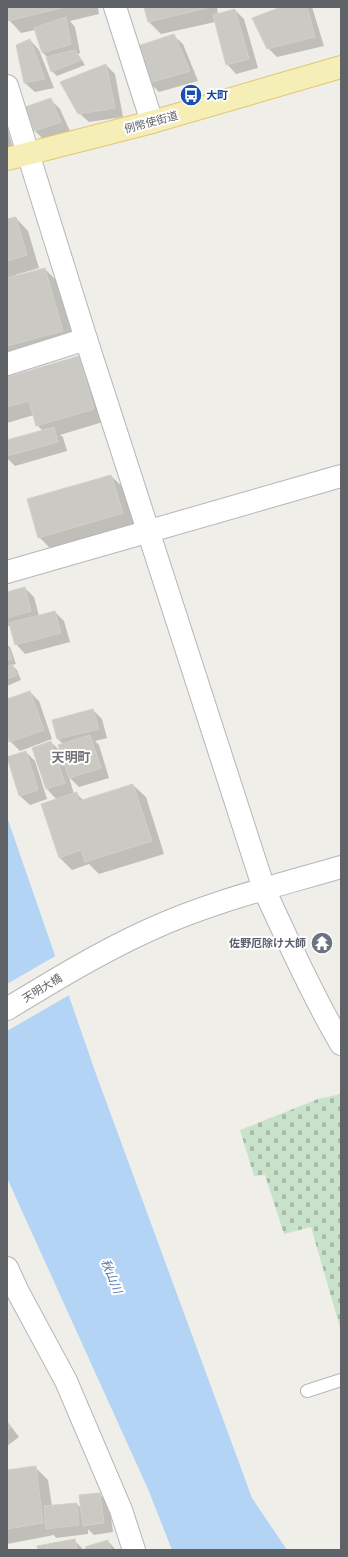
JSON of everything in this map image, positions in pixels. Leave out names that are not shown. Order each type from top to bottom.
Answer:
[{"type":"main road","name":"例幣使街道","points":[[17,157],[152,122],[341,67]]},
{"type":"street","points":[[115,7],[152,122]]},
{"type":"street","points":[[7,86],[17,157],[86,339],[264,889],[293,952],[341,1044]]},
{"type":"street","points":[[7,364],[86,339]]},
{"type":"street","points":[[7,572],[341,476]]},
{"type":"street","name":"天明大橋","points":[[7,1009],[76,967],[148,930],[197,911],[264,889],[341,868]]},
{"type":"street","points":[[7,1268],[18,1292],[66,1380],[121,1510],[134,1550]]},
{"type":"lane","points":[[307,1391],[341,1380]]},
{"type":"green space","points":[[341,1094],[341,1331],[311,1227],[284,1234],[265,1175],[254,1176],[240,1130],[318,1099]]},
{"type":"water","name":"秋山川","points":[[7,817],[96,1074],[252,1498],[287,1550],[172,1550],[148,1489],[7,1178]]},
{"type":"pier","points":[[57,955],[71,994],[7,1031],[7,984]]},
{"type":"building","points":[[7,7],[65,7],[8,21]]},
{"type":"building","points":[[144,7],[207,7],[207,8],[148,22]]},
{"type":"building","points":[[281,7],[307,7],[315,37],[267,49],[252,18]]},
{"type":"building","points":[[235,9],[249,59],[226,65],[213,15]]},
{"type":"building","points":[[66,17],[71,44],[42,53],[34,28]]},
{"type":"building","points":[[174,34],[190,71],[149,83],[138,46]]},
{"type":"building","points":[[30,39],[45,79],[24,83],[16,45]]},
{"type":"building","points":[[75,50],[81,60],[51,72],[46,57]]},
{"type":"building","points":[[106,64],[115,108],[78,114],[60,82]]},
{"type":"building","points":[[51,98],[61,122],[34,131],[25,107]]},
{"type":"building","points":[[16,217],[27,255],[7,261],[7,219]]},
{"type":"building","points":[[45,268],[63,331],[7,346],[7,278]]},
{"type":"building","points":[[79,356],[94,409],[36,426],[29,401],[7,407],[7,377]]},
{"type":"building","points":[[54,427],[58,442],[7,456],[7,440]]},
{"type":"building","points":[[111,475],[123,513],[38,538],[27,499]]},
{"type":"building","points":[[25,587],[31,611],[7,618],[7,592]]},
{"type":"building","points":[[55,611],[61,633],[15,645],[9,623]]},
{"type":"building","points":[[7,646],[12,659],[7,661]]},
{"type":"building","points":[[12,664],[17,675],[7,679],[7,667]]},
{"type":"building","points":[[30,691],[44,730],[9,742],[7,734],[7,699]]},
{"type":"building","points":[[93,709],[99,729],[57,739],[52,720]]},
{"type":"building","points":[[90,735],[101,768],[69,778],[58,745]]},
{"type":"building","points":[[51,741],[65,783],[46,789],[32,748]]},
{"type":"building","points":[[26,751],[38,790],[19,796],[7,757]]},
{"type":"building","points":[[133,784],[152,841],[85,862],[81,850],[59,858],[41,804],[77,792],[79,801]]},
{"type":"building","points":[[7,1422],[11,1427],[7,1430]]},
{"type":"building","points":[[36,1466],[43,1523],[7,1529],[7,1470]]},
{"type":"building","points":[[100,1493],[104,1523],[83,1526],[79,1495]]},
{"type":"building","points":[[77,1503],[79,1525],[46,1529],[44,1506]]},
{"type":"building","points":[[75,1539],[77,1550],[38,1550],[37,1546]]},
{"type":"building","points":[[108,1540],[111,1550],[86,1550],[85,1547]]},
{"type":"place","name":"大町","points":[[191,95]]},
{"type":"place","name":"佐野厄除け大師","points":[[322,943]]},
{"type":"district","name":"天明町","points":[[71,757]]}]
